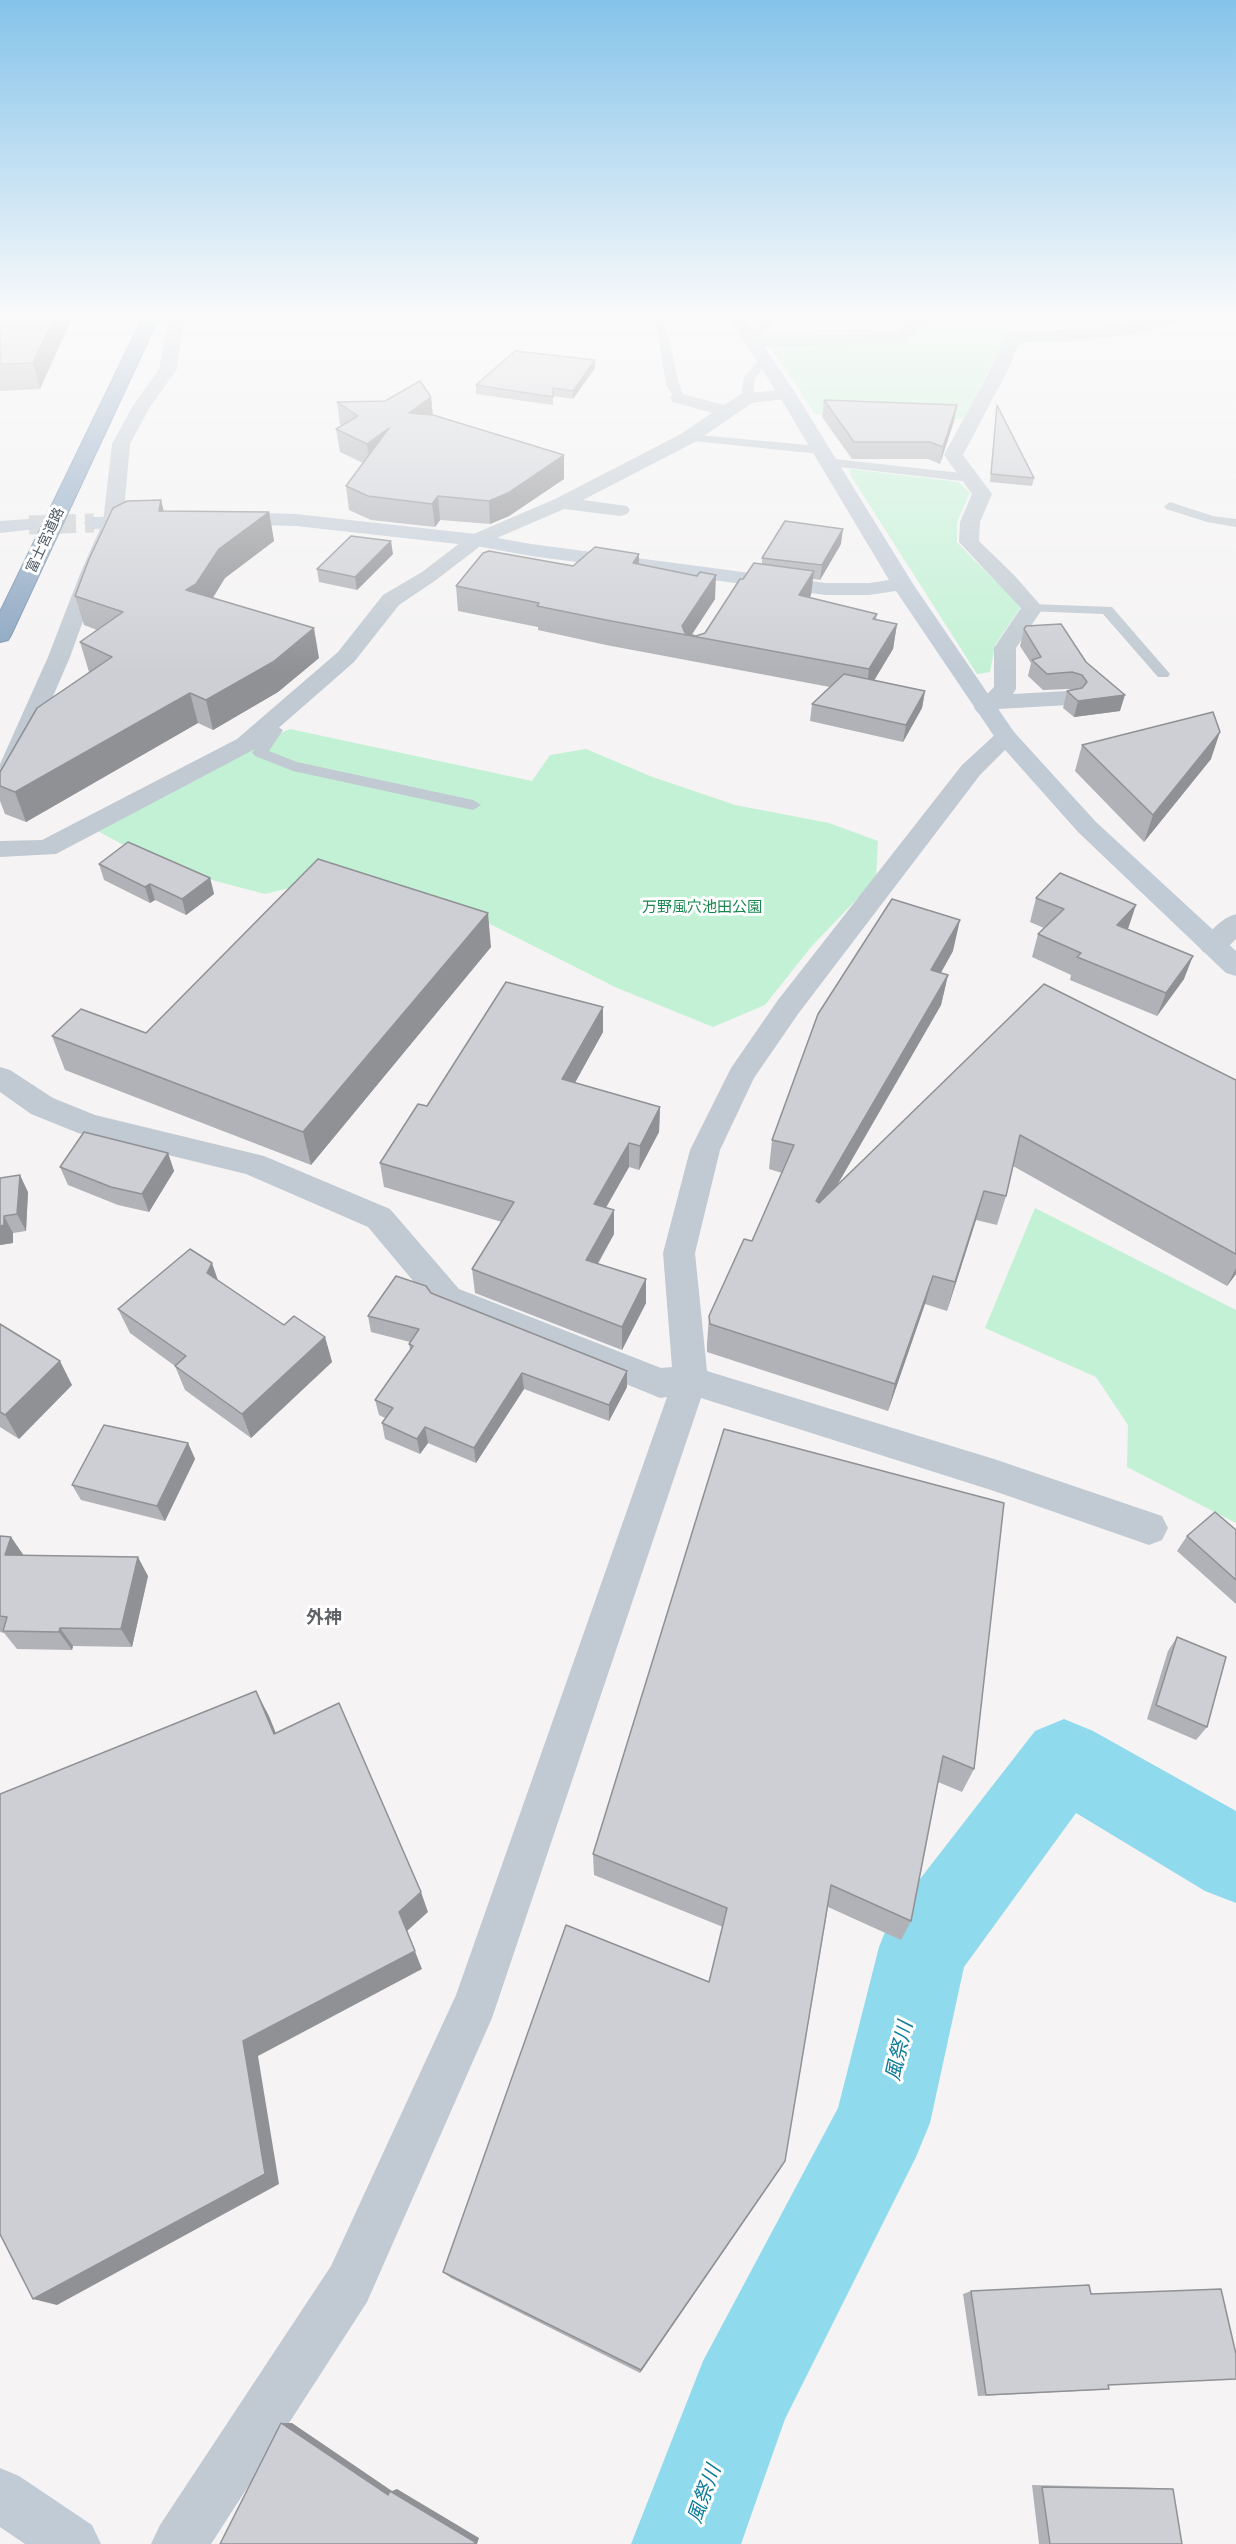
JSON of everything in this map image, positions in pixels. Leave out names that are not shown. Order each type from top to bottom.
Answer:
[{"type":"highway","name":"富士宮道路","points":[[0,635],[96,434]]},
{"type":"street","points":[[0,791],[59,657],[90,574],[121,444],[127,434]]},
{"type":"street","points":[[244,746],[346,657],[391,600],[429,576],[476,540],[562,503],[695,434]]},
{"type":"street","points":[[810,434],[902,584],[995,716],[1087,827],[1236,967]]},
{"type":"street","points":[[179,2544],[349,2284],[476,2002],[690,1380],[679,1254],[705,1150],[741,1075],[788,1007],[971,770],[995,716],[1005,689],[1005,648],[1032,608],[1007,579],[969,542],[970,522],[982,494],[953,455],[964,434]]},
{"type":"street","points":[[562,503],[620,510]]},
{"type":"street","points":[[210,518],[296,520],[476,540],[531,550],[826,589],[869,589],[902,584]]},
{"type":"street","points":[[104,522],[175,520]]},
{"type":"street","points":[[0,527],[29,525]]},
{"type":"street","points":[[0,849],[47,848],[275,730],[368,662],[410,602],[439,586],[531,550]]},
{"type":"street","points":[[729,596],[741,578]]},
{"type":"street","points":[[995,716],[1068,698]]},
{"type":"street","points":[[1213,945],[1236,923]]},
{"type":"street","points":[[0,1077],[42,1106],[89,1125],[253,1164],[379,1218],[447,1298],[660,1383],[690,1380],[994,1475],[1149,1528]]},
{"type":"street","points":[[0,2495],[73,2544]]},
{"type":"lane","points":[[688,438],[970,478]]},
{"type":"lane","points":[[1170,506],[1210,519],[1236,523]]},
{"type":"lane","points":[[1032,608],[1107,610],[1163,674]]},
{"type":"lane","points":[[275,730],[260,753],[293,766],[473,805]]},
{"type":"green space","points":[[850,469],[959,482],[970,493],[957,522],[957,542],[1021,607],[995,645],[990,672],[977,674],[851,476]]},
{"type":"green space","name":"万野風穴池田公園","points":[[290,729],[532,781],[550,755],[586,749],[650,776],[735,805],[829,823],[878,841],[876,879],[811,947],[765,1005],[713,1027],[615,987],[486,922],[333,877],[265,894],[166,868],[94,829],[254,745]]},
{"type":"green space","points":[[1035,1208],[1236,1310],[1236,1523],[1127,1467],[1128,1425],[1096,1377],[985,1328]]},
{"type":"building","points":[[346,434],[381,434],[367,444]]},
{"type":"building","points":[[385,434],[494,434],[564,455],[508,493],[489,501],[438,496],[432,504],[368,496],[346,486]]},
{"type":"building","points":[[848,434],[947,434],[943,447],[930,442],[854,442]]},
{"type":"building","points":[[995,434],[1012,434],[1034,478],[991,474]]},
{"type":"building","points":[[161,500],[159,511],[269,512],[219,549],[196,584],[186,590],[314,628],[273,662],[206,700],[190,693],[15,792],[0,786],[0,772],[37,708],[112,657],[80,642],[123,612],[75,596],[89,559],[113,508],[127,501]]},
{"type":"building","points":[[785,521],[843,529],[822,565],[762,558]]},
{"type":"building","points":[[351,536],[391,541],[355,577],[317,569]]},
{"type":"building","points":[[595,547],[639,554],[633,563],[697,576],[700,572],[716,575],[682,626],[685,633],[696,636],[705,633],[740,579],[743,579],[754,563],[814,571],[799,595],[877,614],[873,619],[897,624],[869,669],[606,620],[456,586],[483,553],[489,551],[573,566]]},
{"type":"building","points":[[1061,624],[1086,662],[1125,695],[1078,701],[1067,691],[1082,688],[1087,682],[1082,675],[1072,672],[1047,674],[1032,660],[1041,657],[1024,629],[1026,626]]},
{"type":"building","points":[[844,674],[925,691],[906,725],[812,704]]},
{"type":"building","points":[[1213,712],[1220,732],[1153,815],[1082,745]]},
{"type":"building","points":[[128,842],[210,878],[182,899],[150,884],[145,887],[99,864]]},
{"type":"building","points":[[318,859],[488,913],[303,1132],[52,1036],[81,1009],[146,1033]]},
{"type":"building","points":[[1060,873],[1136,905],[1117,925],[1193,956],[1166,993],[1077,957],[1081,953],[1038,934],[1064,909],[1036,898]]},
{"type":"building","points":[[892,899],[960,920],[931,970],[948,975],[816,1201],[819,1203],[1044,984],[1236,1080],[1236,1254],[1020,1135],[1006,1196],[984,1191],[955,1282],[933,1276],[895,1384],[710,1324],[709,1316],[744,1239],[752,1241],[794,1145],[772,1140],[818,1014]]},
{"type":"building","points":[[506,982],[603,1007],[562,1079],[660,1107],[640,1146],[629,1143],[594,1204],[614,1210],[586,1260],[646,1279],[622,1327],[472,1269],[514,1202],[380,1163],[418,1104],[427,1106]]},
{"type":"building","points":[[84,1132],[168,1153],[142,1194],[111,1187],[60,1167]]},
{"type":"building","points":[[20,1175],[17,1214],[4,1216],[4,1225],[0,1226],[0,1178]]},
{"type":"building","points":[[190,1249],[212,1263],[207,1273],[284,1325],[294,1316],[325,1337],[242,1414],[175,1366],[186,1356],[118,1309]]},
{"type":"building","points":[[396,1276],[426,1286],[431,1293],[627,1371],[609,1405],[522,1373],[474,1448],[425,1427],[417,1439],[382,1423],[393,1408],[375,1400],[413,1346],[409,1344],[419,1329],[368,1316]]},
{"type":"building","points":[[0,1324],[60,1361],[5,1415],[0,1412]]},
{"type":"building","points":[[104,1425],[188,1443],[157,1506],[72,1485]]},
{"type":"building","points":[[724,1429],[1004,1503],[974,1769],[943,1756],[911,1921],[831,1885],[785,2161],[641,2370],[443,2272],[566,1925],[709,1982],[727,1908],[593,1854]]},
{"type":"building","points":[[1215,1512],[1236,1530],[1236,1580],[1187,1536]]},
{"type":"building","points":[[0,1536],[11,1537],[5,1555],[138,1557],[121,1629],[60,1628],[59,1632],[3,1631],[7,1617],[0,1616]]},
{"type":"building","points":[[1177,1637],[1226,1657],[1207,1727],[1156,1705]]},
{"type":"building","points":[[256,1691],[274,1734],[339,1703],[421,1892],[399,1912],[415,1951],[243,2041],[265,2174],[33,2299],[0,2234],[0,1794]]},
{"type":"building","points":[[1089,2285],[1091,2294],[1221,2289],[1236,2354],[1236,2379],[1108,2385],[1109,2389],[986,2395],[971,2291]]},
{"type":"building","points":[[281,2423],[388,2495],[390,2491],[475,2542],[474,2544],[220,2544]]},
{"type":"building","points":[[1042,2487],[1173,2489],[1182,2544],[1050,2544]]},
{"type":"waterway","name":"風祭川","points":[[686,2544],[740,2398],[882,2123],[924,1947],[1064,1760],[1156,1811],[1236,1860]]},
{"type":"tunnel","points":[[29,525],[94,523]]},
{"type":"district","name":"外神","points":[[324,1617]]}]
